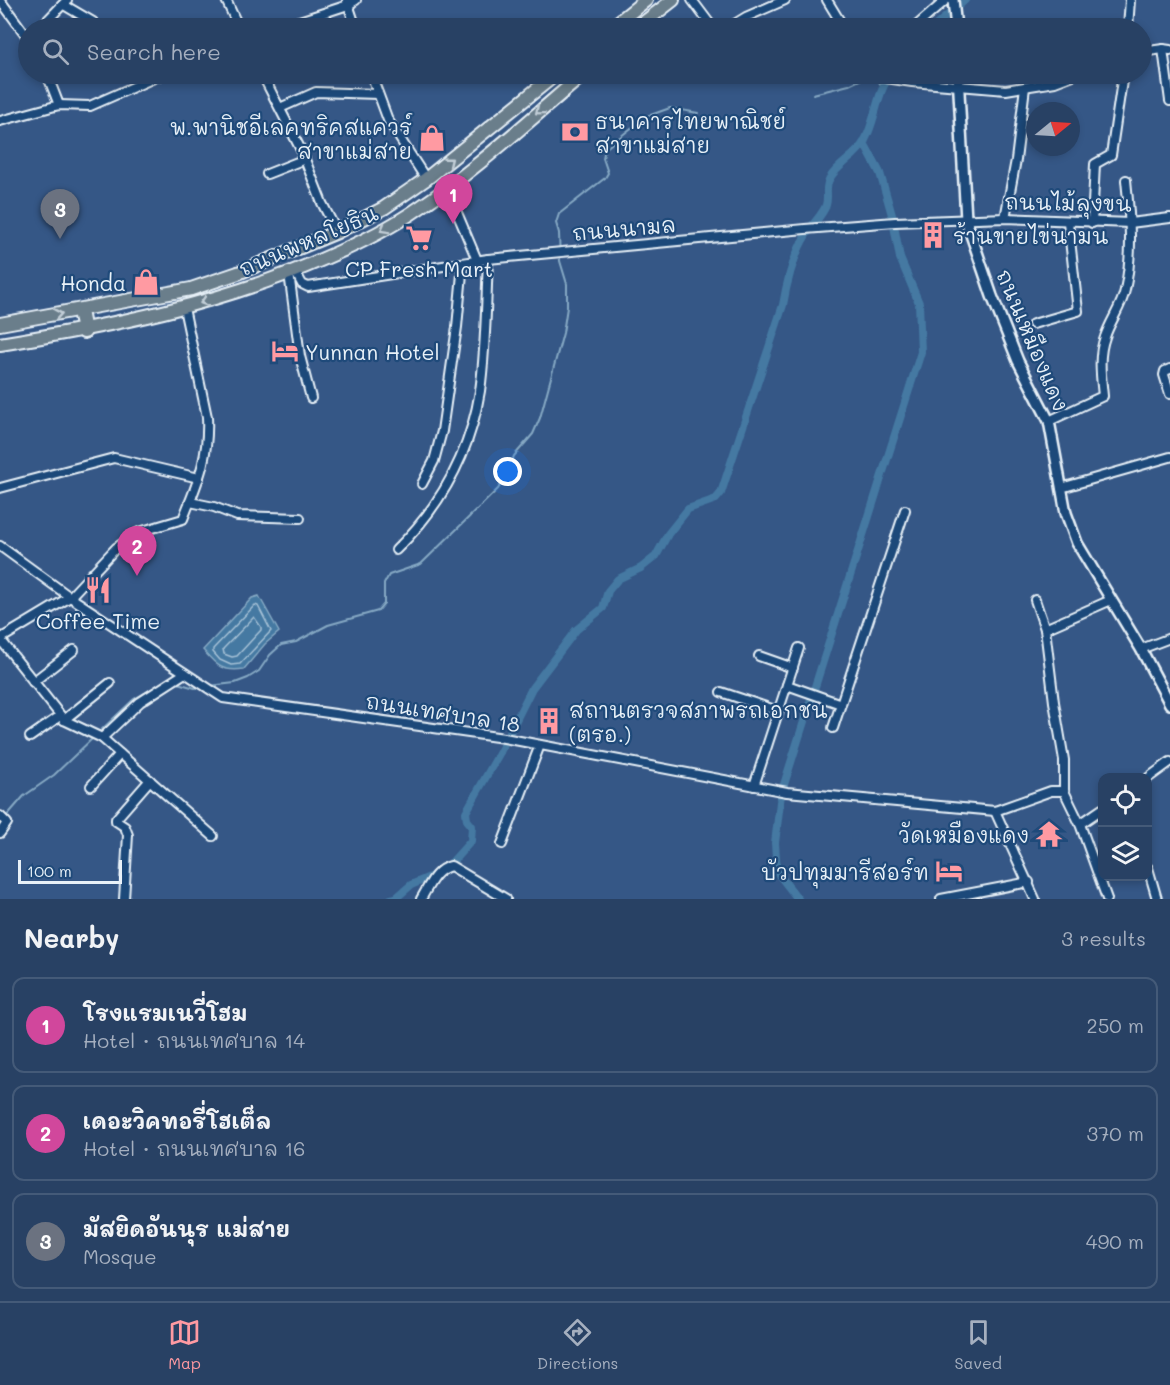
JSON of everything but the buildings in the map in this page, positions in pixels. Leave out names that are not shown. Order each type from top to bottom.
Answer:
[{"type":"highway","points":[[80,310],[84,331]]},
{"type":"main road","points":[[624,18],[646,0]]},
{"type":"main road","points":[[647,18],[658,5],[673,0]]},
{"type":"main road","name":"ถนนพหลโยธิน","points":[[0,324],[190,289],[238,273],[337,232],[384,208],[426,178],[544,84]]},
{"type":"main road","name":"ถนนพหลโยธิน","points":[[0,344],[84,331],[184,308],[292,272],[367,239],[447,189],[572,84]]},
{"type":"street","points":[[0,0],[18,24]]},
{"type":"street","points":[[226,0],[234,18]]},
{"type":"street","points":[[692,0],[706,18]]},
{"type":"street","points":[[746,18],[785,0]]},
{"type":"street","points":[[827,0],[838,18]]},
{"type":"street","points":[[925,18],[946,0]]},
{"type":"street","points":[[953,0],[955,18]]},
{"type":"street","points":[[1129,18],[1130,0]]},
{"type":"street","points":[[50,18],[65,2],[87,18]]},
{"type":"street","points":[[306,18],[350,2],[354,18]]},
{"type":"street","points":[[1166,50],[1170,101]]},
{"type":"street","points":[[52,84],[60,105]]},
{"type":"street","points":[[0,121],[60,105],[90,106],[140,84]]},
{"type":"street","points":[[267,84],[305,159],[322,203],[337,232]]},
{"type":"street","points":[[374,84],[388,120],[426,178]]},
{"type":"street","points":[[945,84],[1006,90],[1043,84]]},
{"type":"street","points":[[1092,223],[1095,164],[1111,155],[1122,84]]},
{"type":"street","name":"ถนนเหมืองแดง","points":[[959,86],[966,220],[992,296],[1018,361],[1049,422],[1066,513],[1077,543],[1141,649],[1170,704]]},
{"type":"street","points":[[1005,218],[1016,160],[1025,87]]},
{"type":"street","points":[[280,108],[310,94],[322,92],[378,94]]},
{"type":"street","points":[[267,174],[305,159]]},
{"type":"street","points":[[1049,422],[1103,396],[1100,362],[1105,337],[1125,292],[1130,223],[1126,180]]},
{"type":"street","points":[[447,189],[477,260]]},
{"type":"street","name":"ถนนไม้ลุงขน","points":[[966,220],[1005,218],[1130,223],[1170,218]]},
{"type":"street","name":"ถนนนามล","points":[[292,272],[302,284],[308,287],[477,260],[805,229],[893,222],[966,220]]},
{"type":"street","points":[[1033,324],[1078,311],[1068,222]]},
{"type":"street","points":[[396,550],[416,531],[440,498],[456,470],[467,439],[480,392],[488,259]]},
{"type":"street","points":[[422,484],[434,461],[442,431],[456,338],[463,263]]},
{"type":"street","points":[[292,272],[300,356],[311,398]]},
{"type":"street","points":[[184,308],[207,417],[206,456],[183,519],[139,532],[116,548],[70,597],[0,639],[62,718],[98,736],[213,836]]},
{"type":"street","points":[[1170,369],[1164,375],[1170,394]]},
{"type":"street","points":[[1061,488],[1170,457]]},
{"type":"street","points":[[0,488],[114,458],[199,478]]},
{"type":"street","points":[[190,502],[214,507],[237,516],[300,518]]},
{"type":"street","points":[[833,728],[905,510]]},
{"type":"street","name":"ถนนเทศบาล 18","points":[[0,546],[70,597],[223,698],[500,737],[782,791],[995,811]]},
{"type":"street","points":[[1035,600],[1045,629],[1064,760],[1064,791],[1080,824],[1107,899]]},
{"type":"street","points":[[1045,629],[1112,600]]},
{"type":"street","points":[[1141,649],[1170,638]]},
{"type":"street","points":[[754,786],[799,648]]},
{"type":"street","points":[[33,682],[74,650]]},
{"type":"street","points":[[759,656],[793,668]]},
{"type":"street","points":[[98,736],[140,702],[185,673]]},
{"type":"street","points":[[30,737],[62,718],[110,683]]},
{"type":"street","points":[[787,685],[841,704]]},
{"type":"street","points":[[721,692],[778,711]]},
{"type":"street","points":[[502,844],[540,745]]},
{"type":"street","points":[[91,786],[120,754]]},
{"type":"street","points":[[1152,775],[1170,762]]},
{"type":"street","points":[[123,899],[128,835],[116,819],[150,780]]},
{"type":"street","points":[[1035,899],[995,811],[1051,791],[1064,791]]},
{"type":"street","points":[[1080,824],[1098,812]]},
{"type":"street","points":[[0,833],[6,825],[3,817]]},
{"type":"street","points":[[421,899],[436,874],[451,866],[506,899]]},
{"type":"street","points":[[1152,881],[1157,899]]},
{"type":"street","points":[[941,899],[1029,882]]},
{"type":"water","points":[[259,596],[279,632],[265,644],[244,669],[230,670],[220,667],[203,650],[252,598]]},
{"type":"waterway","points":[[944,18],[965,0]]},
{"type":"waterway","points":[[813,94],[851,84]]},
{"type":"waterway","points":[[880,84],[883,88]]},
{"type":"waterway","points":[[391,899],[396,898],[411,885],[444,871],[471,841],[472,826],[467,820],[466,812],[500,752],[532,688],[576,630],[603,608],[608,591],[618,579],[641,568],[656,556],[668,534],[688,509],[716,499],[721,493],[783,305],[797,251],[824,209],[830,178],[864,142],[885,84]]},
{"type":"waterway","points":[[209,686],[235,683],[248,678],[259,671],[270,655],[281,645],[296,642],[328,625],[378,611],[384,604],[384,584],[389,575],[421,564],[498,489],[514,456],[533,434],[540,418],[563,333],[567,307],[567,284],[560,261],[559,233],[556,223],[559,214],[605,178],[608,173],[603,158],[605,149],[645,117],[670,108],[698,113]]},
{"type":"waterway","points":[[798,899],[777,872],[775,843],[781,794],[921,352],[919,303],[900,258],[892,215],[880,173],[864,143]]},
{"type":"waterway","points":[[98,733],[134,699],[167,680]]},
{"type":"waterway","points":[[174,682],[195,688],[201,687]]},
{"type":"waterway","points":[[5,818],[24,796],[54,775],[94,737]]},
{"type":"place","name":"ธนาคารไทยพาณิชย์ สาขาแม่สาย","points":[[575,132]]},
{"type":"place","name":"พ.พานิชอีเลคทริคสแควร์ สาขาแม่สาย","points":[[432,138]]},
{"type":"place","name":"โรงแรมเนวี่โฮม","points":[[453,224]]},
{"type":"place","name":"ร้านขายไข่นามน","points":[[933,235]]},
{"type":"place","name":"CP Fresh Mart","points":[[419,238]]},
{"type":"place","name":"มัสยิดอันนุร แม่สาย","points":[[60,239]]},
{"type":"place","name":"Honda","points":[[146,282]]},
{"type":"place","name":"Yunnan Hotel","points":[[285,351]]},
{"type":"place","name":"เดอะวิคทอรี่โฮเต็ล","points":[[137,576]]},
{"type":"place","name":"Coffee Time","points":[[98,590]]},
{"type":"place","name":"สถานตรวจสภาพรถเอกชน (ตรอ.)","points":[[549,721]]},
{"type":"place","name":"วัดเหมืองแดง","points":[[1049,834]]},
{"type":"place","name":"บัวปทุมมารีสอร์ท","points":[[949,871]]}]
